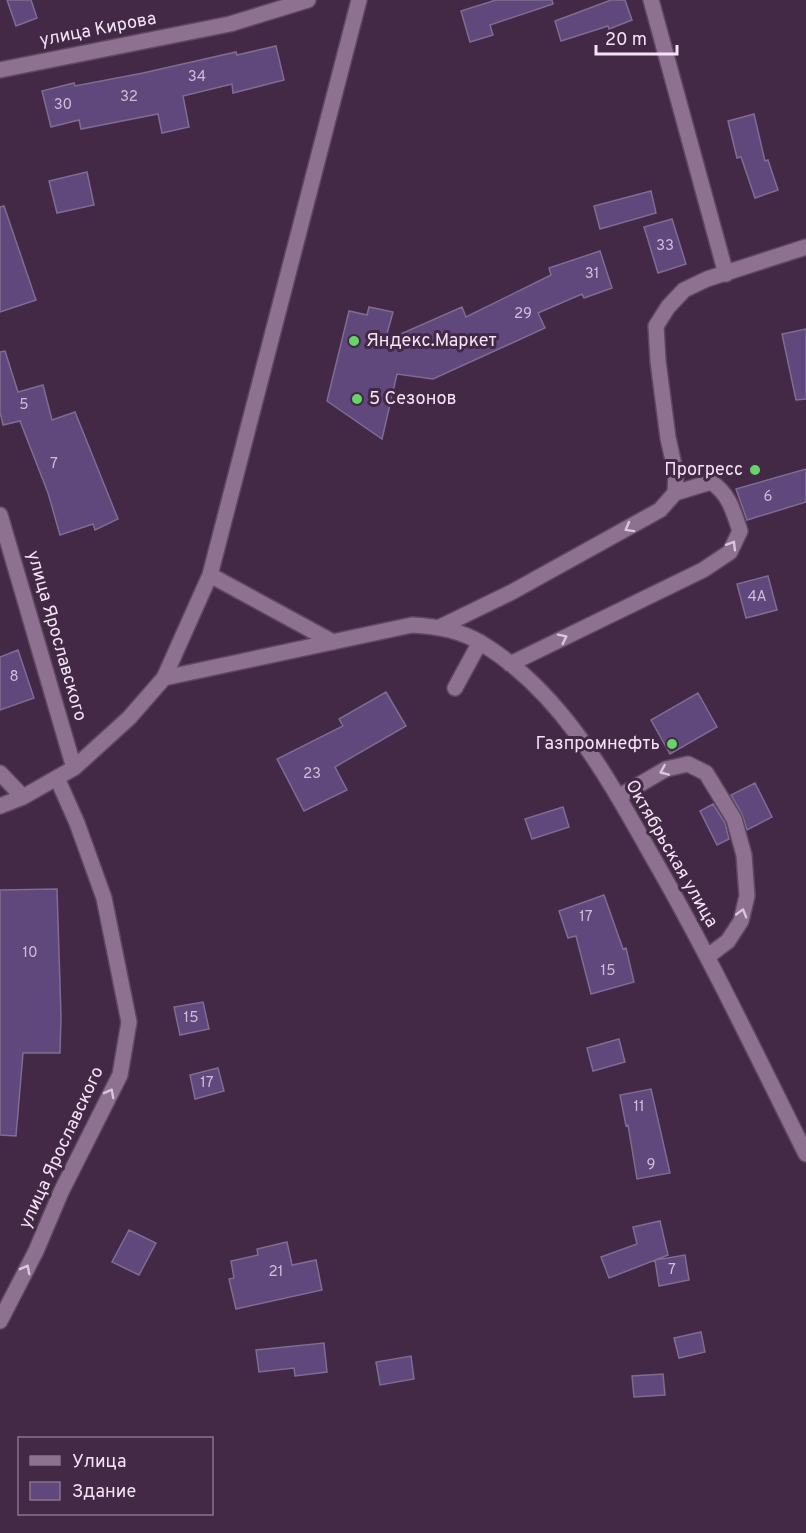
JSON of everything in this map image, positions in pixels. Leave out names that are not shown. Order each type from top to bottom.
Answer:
[{"type":"street","name":"улица Кирова","points":[[0,70],[230,24],[308,0]]},
{"type":"street","points":[[0,806],[23,797],[74,768],[129,718],[164,678],[210,575],[359,0]]},
{"type":"street","points":[[651,0],[726,274]]},
{"type":"street","points":[[510,664],[703,570],[730,552],[740,531],[731,503],[722,489],[711,482],[675,493],[676,474],[658,361],[657,326],[668,307],[684,291],[707,279],[806,247]]},
{"type":"street","name":"Октябрьская улица","points":[[440,627],[512,592],[660,510],[675,493]]},
{"type":"street","name":"улица Ярославского","points":[[0,515],[74,768]]},
{"type":"street","points":[[210,575],[333,642]]},
{"type":"street","name":"Октябрьская улица","points":[[164,678],[412,625],[440,627],[480,642],[510,664],[532,682],[565,719],[618,797],[684,913],[806,1154]]},
{"type":"street","points":[[455,688],[480,642]]},
{"type":"street","points":[[618,797],[666,769],[688,764],[706,773],[734,819],[744,855],[747,896],[741,921],[728,941],[707,957]]},
{"type":"street","points":[[0,773],[23,797]]},
{"type":"street","name":"улица Ярославского","points":[[0,1321],[120,1075],[129,1022],[104,898],[77,823],[57,778]]},
{"type":"building","points":[[7,0],[31,0],[37,18],[16,26]]},
{"type":"building","points":[[496,0],[552,0],[553,4],[490,25],[493,35],[470,42],[461,11]]},
{"type":"building","points":[[611,0],[625,0],[632,20],[609,29],[608,26],[561,41],[555,21]]},
{"type":"building","points":[[276,46],[284,80],[233,93],[232,84],[183,96],[189,127],[162,133],[158,114],[81,129],[79,120],[51,127],[42,91],[74,83],[75,86],[236,52],[237,55]]},
{"type":"building","points":[[754,114],[765,161],[768,160],[778,190],[755,198],[741,157],[737,158],[728,121]]},
{"type":"building","points":[[87,172],[94,205],[57,213],[49,181]]},
{"type":"building","points":[[651,191],[656,213],[600,229],[594,206]]},
{"type":"building","points":[[4,206],[36,300],[0,312],[0,207]]},
{"type":"building","points":[[672,219],[686,264],[658,273],[644,227]]},
{"type":"building","points":[[600,251],[612,288],[584,298],[582,294],[538,313],[545,328],[433,379],[397,374],[382,439],[327,401],[349,311],[367,315],[369,307],[393,312],[385,341],[462,307],[466,317],[551,275],[549,268]]},
{"type":"building","points":[[806,329],[806,399],[796,400],[782,334]]},
{"type":"building","points":[[5,351],[18,392],[43,385],[52,420],[75,412],[118,519],[95,530],[93,524],[60,535],[48,493],[20,421],[3,425],[0,412],[0,352]]},
{"type":"building","points":[[806,469],[806,502],[747,520],[736,489]]},
{"type":"building","points":[[768,576],[777,610],[746,618],[737,584]]},
{"type":"building","points":[[18,650],[34,698],[0,710],[0,657]]},
{"type":"building","points":[[386,692],[406,726],[335,767],[347,790],[304,811],[277,759],[343,726],[339,719]]},
{"type":"building","points":[[698,693],[717,727],[670,754],[651,720]]},
{"type":"building","points":[[755,783],[772,817],[747,830],[742,814],[731,795]]},
{"type":"building","points":[[713,804],[725,823],[729,839],[717,845],[700,811]]},
{"type":"building","points":[[563,807],[569,827],[532,839],[525,819]]},
{"type":"building","points":[[57,889],[60,1053],[23,1053],[16,1136],[0,1135],[0,890]]},
{"type":"building","points":[[604,895],[623,949],[626,948],[634,982],[591,994],[576,936],[568,938],[559,911]]},
{"type":"building","points":[[203,1002],[209,1029],[180,1035],[174,1007]]},
{"type":"building","points":[[619,1039],[625,1062],[593,1071],[587,1048]]},
{"type":"building","points":[[218,1068],[224,1091],[195,1099],[190,1075]]},
{"type":"building","points":[[651,1089],[670,1173],[637,1179],[628,1125],[626,1126],[620,1095]]},
{"type":"building","points":[[660,1221],[668,1255],[609,1278],[601,1257],[637,1244],[633,1227]]},
{"type":"building","points":[[129,1230],[156,1243],[139,1275],[112,1262]]},
{"type":"building","points":[[287,1242],[292,1265],[316,1260],[322,1290],[236,1309],[229,1279],[234,1278],[231,1261],[258,1255],[257,1249]]},
{"type":"building","points":[[685,1255],[689,1280],[659,1286],[655,1260]]},
{"type":"building","points":[[701,1332],[705,1352],[679,1358],[674,1338]]},
{"type":"building","points":[[324,1343],[327,1372],[295,1376],[294,1368],[259,1372],[256,1350]]},
{"type":"building","points":[[411,1356],[414,1379],[380,1385],[376,1362]]},
{"type":"building","points":[[663,1374],[665,1395],[634,1397],[632,1376]]},
{"type":"place","name":"Яндекс.Маркет","points":[[354,341]]},
{"type":"place","name":"5 Сезонов","points":[[357,399]]},
{"type":"place","name":"Прогресс","points":[[755,470]]},
{"type":"place","name":"Газпромнефть","points":[[672,744]]}]
